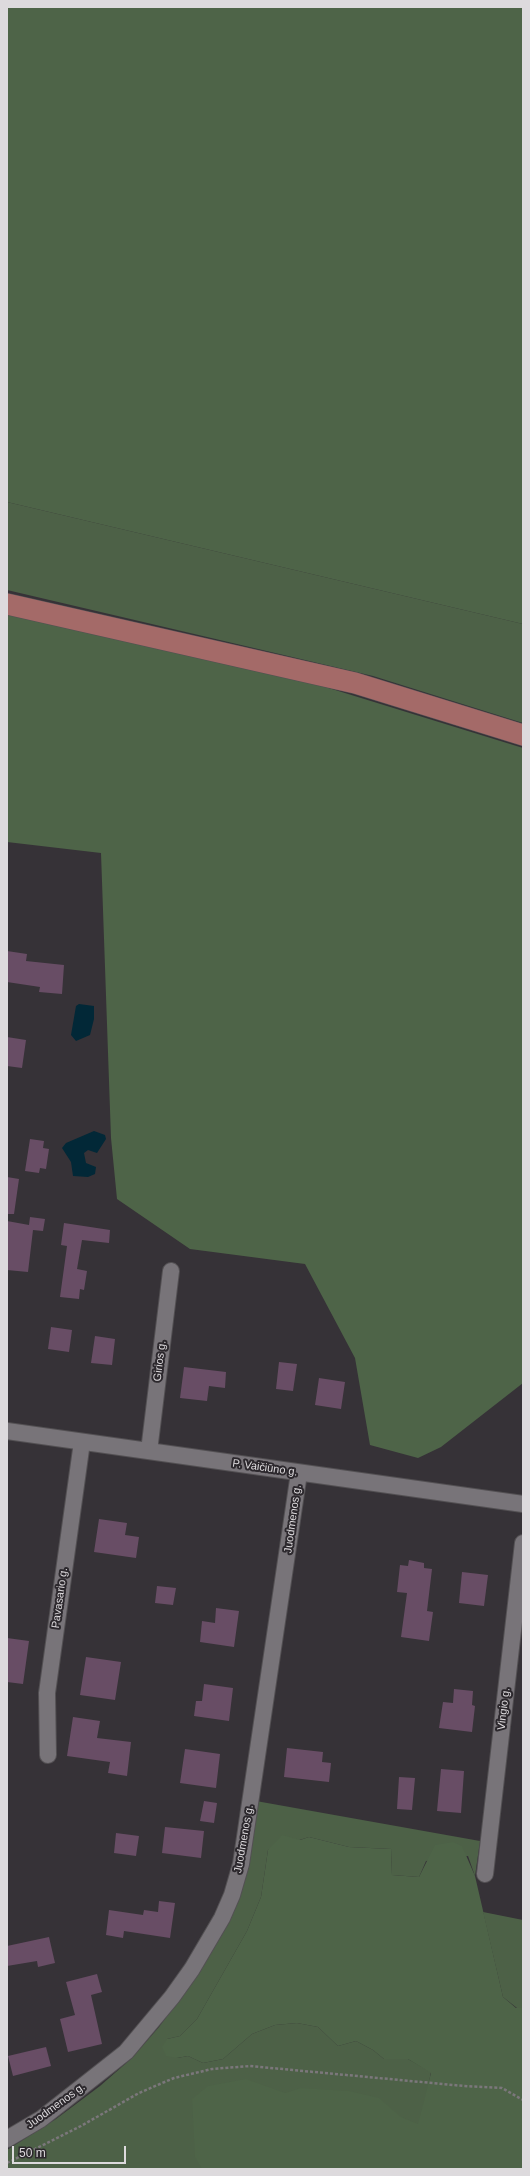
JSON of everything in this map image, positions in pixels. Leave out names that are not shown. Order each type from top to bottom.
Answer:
[{"type":"main road","points":[[7,604],[355,683],[523,735]]},
{"type":"street","name":"Girios g.","points":[[149,1451],[171,1271]]},
{"type":"street","name":"P. Vaičiūno g.","points":[[7,1431],[523,1504]]},
{"type":"street","name":"Pavasario g.","points":[[48,1755],[46,1693],[82,1442]]},
{"type":"street","name":"Juodmenos g.","points":[[7,2139],[41,2119],[126,2052],[192,1969],[222,1918],[232,1895],[241,1864],[299,1473]]},
{"type":"street","name":"Vingio g.","points":[[485,1874],[523,1543]]},
{"type":"path","points":[[7,2163],[81,2126],[139,2093],[174,2078],[212,2069],[250,2066],[464,2086],[502,2088],[523,2100]]},
{"type":"green space","points":[[7,7],[523,7],[523,624],[7,502]]},
{"type":"green space","points":[[7,502],[523,624],[523,723],[373,676],[7,590]]},
{"type":"green space","points":[[7,614],[319,685],[523,748],[523,1383],[441,1447],[418,1458],[370,1445],[355,1358],[305,1264],[190,1249],[117,1199],[111,1138],[101,853],[7,842]]},
{"type":"green space","points":[[256,1801],[480,1841],[475,1876],[468,1856],[426,1861],[419,1877],[392,1875],[391,1849],[349,1847],[309,1837],[268,1850],[261,1897],[247,1931],[197,2019],[180,2036],[167,2039],[177,2058],[188,2056],[203,2063],[223,2059],[252,2034],[275,2025],[297,2023],[318,2027],[338,2046],[356,2041],[373,2050],[384,2059],[408,2059],[431,2072],[429,2082],[523,2169],[7,2169],[7,2150],[56,2119],[100,2086],[132,2058],[159,2027],[192,1982],[219,1939]]},
{"type":"green space","points":[[282,1835],[300,1840],[309,1837],[349,1847],[391,1849],[392,1875],[419,1877],[435,1845],[453,1842],[462,1846],[475,1876],[503,1997],[516,2008],[523,2008],[523,2169],[202,2169],[195,2157],[192,2099],[208,2086],[246,2079],[285,2093],[301,2088],[349,2091],[379,2098],[401,2117],[418,2124],[431,2073],[408,2059],[384,2059],[373,2050],[356,2041],[338,2046],[318,2027],[297,2023],[275,2025],[252,2034],[223,2059],[203,2063],[188,2056],[177,2058],[166,2056],[162,2047],[167,2039],[180,2036],[197,2019],[247,1931],[261,1897],[268,1850]]},
{"type":"green space","points":[[483,1912],[523,1920],[523,2008],[517,2008],[503,1997]]},
{"type":"water","points":[[79,1004],[94,1006],[94,1019],[90,1035],[76,1041],[71,1035],[76,1006]]},
{"type":"water","points":[[94,1131],[105,1135],[106,1139],[97,1153],[88,1150],[84,1153],[86,1163],[96,1167],[95,1174],[88,1177],[73,1176],[71,1162],[62,1148],[66,1143]]},
{"type":"building","points":[[7,951],[27,954],[26,961],[64,965],[62,994],[39,992],[40,987],[7,982]]},
{"type":"building","points":[[7,1037],[26,1040],[22,1068],[7,1066]]},
{"type":"building","points":[[30,1139],[44,1141],[43,1148],[49,1149],[46,1169],[40,1168],[39,1173],[25,1171]]},
{"type":"building","points":[[7,1177],[19,1179],[14,1214],[7,1214]]},
{"type":"building","points":[[30,1217],[45,1219],[43,1231],[33,1230],[28,1272],[7,1270],[7,1221],[29,1225]]},
{"type":"building","points":[[64,1223],[110,1230],[109,1243],[82,1240],[77,1269],[87,1271],[84,1290],[80,1289],[79,1299],[60,1297],[67,1246],[61,1245]]},
{"type":"building","points":[[51,1327],[72,1330],[69,1352],[48,1349]]},
{"type":"building","points":[[95,1336],[115,1339],[112,1365],[91,1363]]},
{"type":"building","points":[[279,1362],[297,1364],[293,1391],[276,1389]]},
{"type":"building","points":[[184,1367],[226,1372],[225,1388],[209,1386],[207,1401],[180,1398]]},
{"type":"building","points":[[319,1378],[345,1382],[341,1409],[315,1405]]},
{"type":"building","points":[[99,1519],[127,1523],[125,1535],[139,1537],[136,1558],[94,1552]]},
{"type":"building","points":[[409,1560],[424,1563],[424,1568],[432,1569],[427,1611],[433,1612],[429,1641],[401,1637],[407,1593],[397,1592],[400,1565],[408,1566]]},
{"type":"building","points":[[462,1572],[488,1575],[484,1606],[459,1603]]},
{"type":"building","points":[[157,1586],[176,1588],[173,1605],[155,1603]]},
{"type":"building","points":[[216,1608],[239,1611],[234,1647],[200,1642],[202,1621],[215,1623]]},
{"type":"building","points":[[7,1638],[29,1641],[23,1684],[7,1682]]},
{"type":"building","points":[[86,1657],[121,1662],[115,1700],[80,1695]]},
{"type":"building","points":[[204,1684],[233,1688],[229,1721],[194,1716],[196,1701],[202,1701]]},
{"type":"building","points":[[454,1689],[473,1691],[472,1705],[475,1706],[472,1732],[439,1728],[443,1702],[453,1703]]},
{"type":"building","points":[[73,1717],[100,1721],[97,1738],[131,1742],[127,1776],[108,1773],[110,1762],[67,1756]]},
{"type":"building","points":[[287,1748],[323,1752],[322,1762],[331,1763],[329,1782],[284,1777]]},
{"type":"building","points":[[185,1749],[220,1754],[216,1788],[180,1783]]},
{"type":"building","points":[[441,1769],[464,1771],[461,1813],[437,1811]]},
{"type":"building","points":[[399,1777],[415,1778],[412,1810],[397,1809]]},
{"type":"building","points":[[204,1801],[217,1803],[214,1823],[200,1821]]},
{"type":"building","points":[[165,1827],[204,1831],[201,1858],[162,1853]]},
{"type":"building","points":[[116,1833],[139,1836],[136,1856],[114,1853]]},
{"type":"building","points":[[159,1901],[175,1903],[170,1938],[124,1931],[123,1938],[106,1935],[109,1910],[143,1915],[144,1910],[158,1912]]},
{"type":"building","points":[[49,1937],[55,1963],[38,1967],[37,1961],[7,1966],[7,1946]]},
{"type":"building","points":[[97,1974],[102,1992],[91,1995],[102,2044],[68,2052],[60,2019],[75,2015],[66,1982]]},
{"type":"building","points":[[46,2047],[51,2066],[13,2076],[8,2056]]}]
